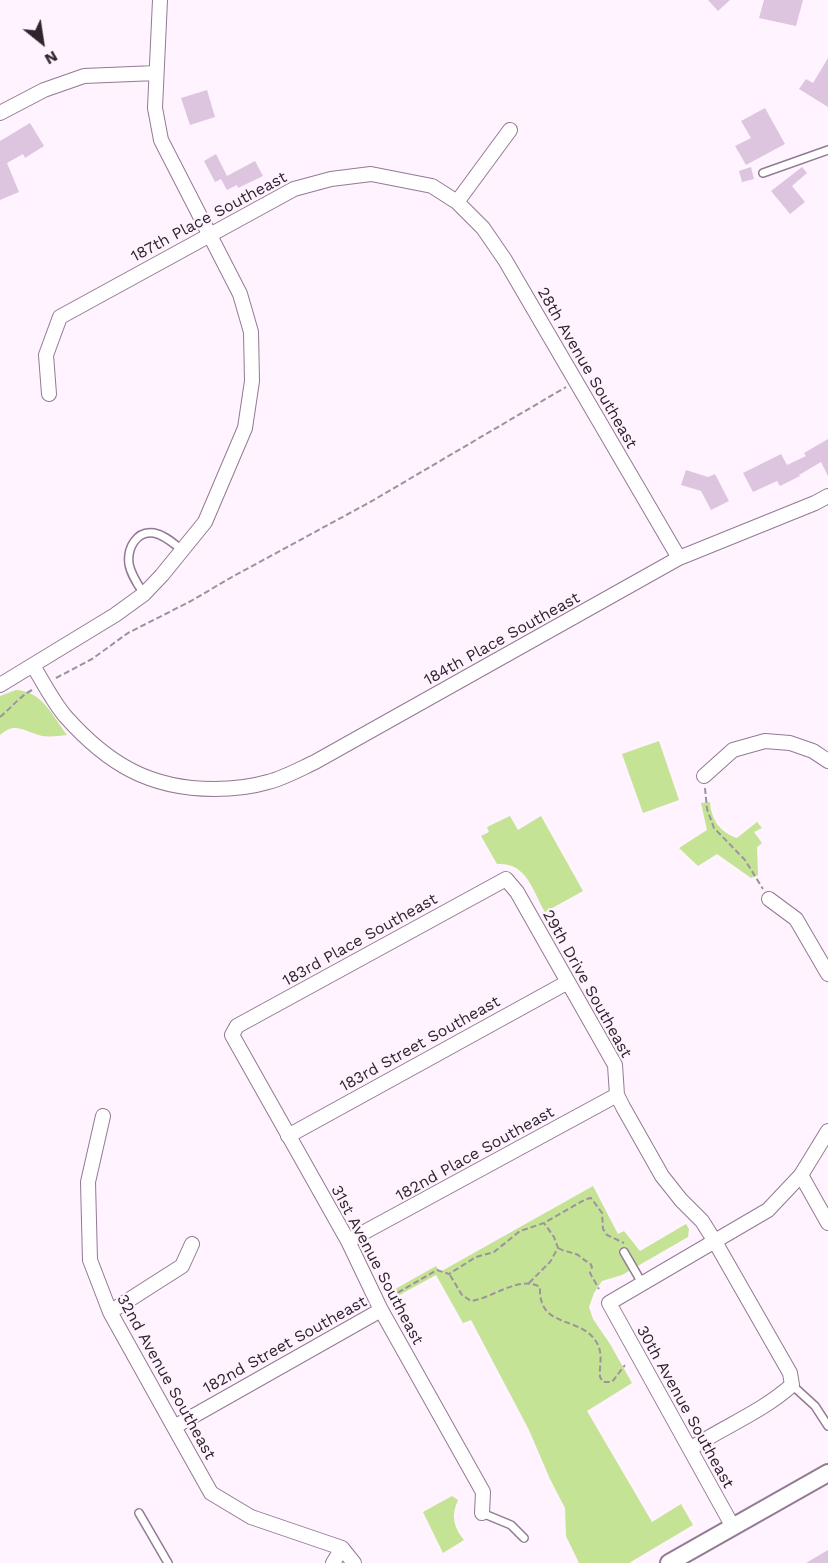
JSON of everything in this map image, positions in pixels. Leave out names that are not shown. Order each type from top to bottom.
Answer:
[{"type":"street","points":[[0,685],[115,615],[144,594],[205,522],[245,428],[252,381],[251,333],[240,294],[161,140],[155,108],[160,0]]},
{"type":"street","points":[[0,113],[44,90],[84,76],[156,74]]},
{"type":"street","points":[[457,202],[510,130]]},
{"type":"street","name":"187th Place Southeast","points":[[49,394],[46,356],[60,317],[294,189],[331,179],[371,174],[432,186],[457,202]]},
{"type":"street","name":"28th Avenue Southeast","points":[[457,202],[483,228],[505,260],[679,558]]},
{"type":"street","name":"184th Place Southeast","points":[[45,684],[64,715],[94,746],[124,768],[159,782],[187,789],[230,789],[268,782],[315,762],[679,558],[828,496]]},
{"type":"street","points":[[33,666],[45,684]]},
{"type":"street","points":[[704,776],[734,750],[765,741],[790,743],[813,751],[828,761]]},
{"type":"street","name":"29th Drive Southeast","points":[[506,879],[517,892],[615,1065],[617,1095],[662,1176],[702,1221],[714,1240],[790,1373],[792,1385]]},
{"type":"street","name":"183rd Place Southeast","points":[[232,1035],[237,1026],[506,879]]},
{"type":"street","points":[[769,899],[796,919],[828,974]]},
{"type":"street","name":"183rd Street Southeast","points":[[288,1136],[568,982]]},
{"type":"street","name":"31st Avenue Southeast","points":[[232,1035],[348,1241],[381,1310],[483,1492],[482,1513]]},
{"type":"street","name":"182nd Place Southeast","points":[[348,1241],[617,1095]]},
{"type":"street","name":"32nd Avenue Southeast","points":[[103,1116],[88,1182],[90,1260],[110,1312],[212,1493],[251,1516],[342,1548]]},
{"type":"street","points":[[642,1283],[768,1210],[801,1175],[828,1131]]},
{"type":"street","points":[[801,1175],[828,1223]]},
{"type":"street","points":[[110,1312],[182,1266],[192,1244]]},
{"type":"street","name":"30th Avenue Southeast","points":[[642,1283],[609,1303],[733,1527]]},
{"type":"street","name":"182nd Street Southeast","points":[[174,1427],[381,1310]]},
{"type":"street","points":[[690,1449],[717,1431],[776,1399],[792,1385]]},
{"type":"street","points":[[669,1563],[828,1473]]},
{"type":"street","points":[[333,1563],[342,1548],[354,1563]]},
{"type":"lane","points":[[763,172],[828,150]]},
{"type":"lane","points":[[144,594],[129,565],[129,553],[134,541],[143,533],[154,533],[168,539],[182,550]]},
{"type":"lane","points":[[626,1251],[642,1283]]},
{"type":"lane","points":[[792,1385],[815,1406],[828,1426]]},
{"type":"lane","points":[[139,1513],[168,1563]]},
{"type":"lane","points":[[482,1513],[511,1525],[524,1538]]},
{"type":"path","points":[[0,717],[21,696],[92,659],[128,633],[345,516],[576,381]]},
{"type":"path","points":[[704,776],[707,809],[714,828],[745,860],[769,899]]},
{"type":"path","points":[[449,1274],[476,1257],[494,1252],[520,1231],[544,1223],[586,1198],[591,1198],[602,1213],[603,1229],[607,1234],[623,1241],[626,1251]]},
{"type":"path","points":[[544,1223],[558,1248],[590,1263],[592,1267],[590,1273],[599,1289]]},
{"type":"path","points":[[390,1297],[437,1270],[449,1274],[462,1295],[471,1301],[483,1299],[529,1283],[550,1262],[558,1248]]},
{"type":"path","points":[[529,1283],[540,1287],[540,1299],[545,1311],[553,1318],[570,1323],[594,1339],[599,1347],[600,1377],[603,1382],[612,1382],[625,1365]]},
{"type":"green space","points":[[16,690],[25,691],[40,699],[67,735],[42,736],[16,728],[0,735],[0,696]]},
{"type":"green space","points":[[659,741],[679,800],[643,813],[622,754]]},
{"type":"green space","points":[[710,802],[712,815],[718,825],[731,836],[737,838],[757,822],[762,828],[754,832],[762,843],[757,847],[758,875],[751,878],[717,854],[698,866],[679,848],[707,830],[701,803]]},
{"type":"green space","points":[[510,816],[518,830],[541,816],[583,891],[545,912],[522,873],[507,865],[497,864],[481,836],[489,832],[487,827]]},
{"type":"green space","points":[[593,1186],[618,1234],[624,1231],[640,1251],[686,1224],[689,1229],[688,1237],[622,1275],[602,1281],[589,1307],[593,1319],[632,1383],[587,1411],[652,1522],[681,1504],[693,1525],[629,1563],[579,1563],[566,1536],[565,1508],[529,1430],[471,1320],[463,1323],[436,1275],[394,1298],[390,1292],[436,1266],[440,1272]]},
{"type":"green space","points":[[452,1496],[458,1500],[454,1511],[454,1521],[464,1540],[443,1553],[423,1512]]},
{"type":"building","points":[[708,0],[730,0],[718,11]]},
{"type":"building","points":[[764,0],[803,0],[796,26],[759,18]]},
{"type":"building","points":[[828,58],[828,107],[799,89],[806,79],[813,83]]},
{"type":"building","points":[[207,90],[215,117],[190,125],[181,98]]},
{"type":"building","points":[[765,108],[785,144],[746,165],[735,146],[751,138],[741,121]]},
{"type":"building","points":[[30,123],[44,146],[25,158],[23,154],[7,163],[19,192],[0,200],[0,141]]},
{"type":"building","points":[[216,154],[227,176],[255,161],[263,176],[238,188],[237,185],[227,190],[221,179],[215,182],[204,161]]},
{"type":"building","points":[[751,167],[754,179],[742,182],[739,171]]},
{"type":"building","points":[[802,167],[807,173],[792,186],[805,202],[790,214],[771,191]]},
{"type":"building","points":[[828,439],[828,476],[821,462],[780,486],[777,481],[753,492],[743,473],[781,454],[787,465],[806,456],[804,453]]},
{"type":"building","points":[[686,470],[708,477],[715,474],[729,501],[711,510],[701,491],[681,485]]},
{"type":"building","points":[[828,1550],[828,1563],[806,1563]]}]
